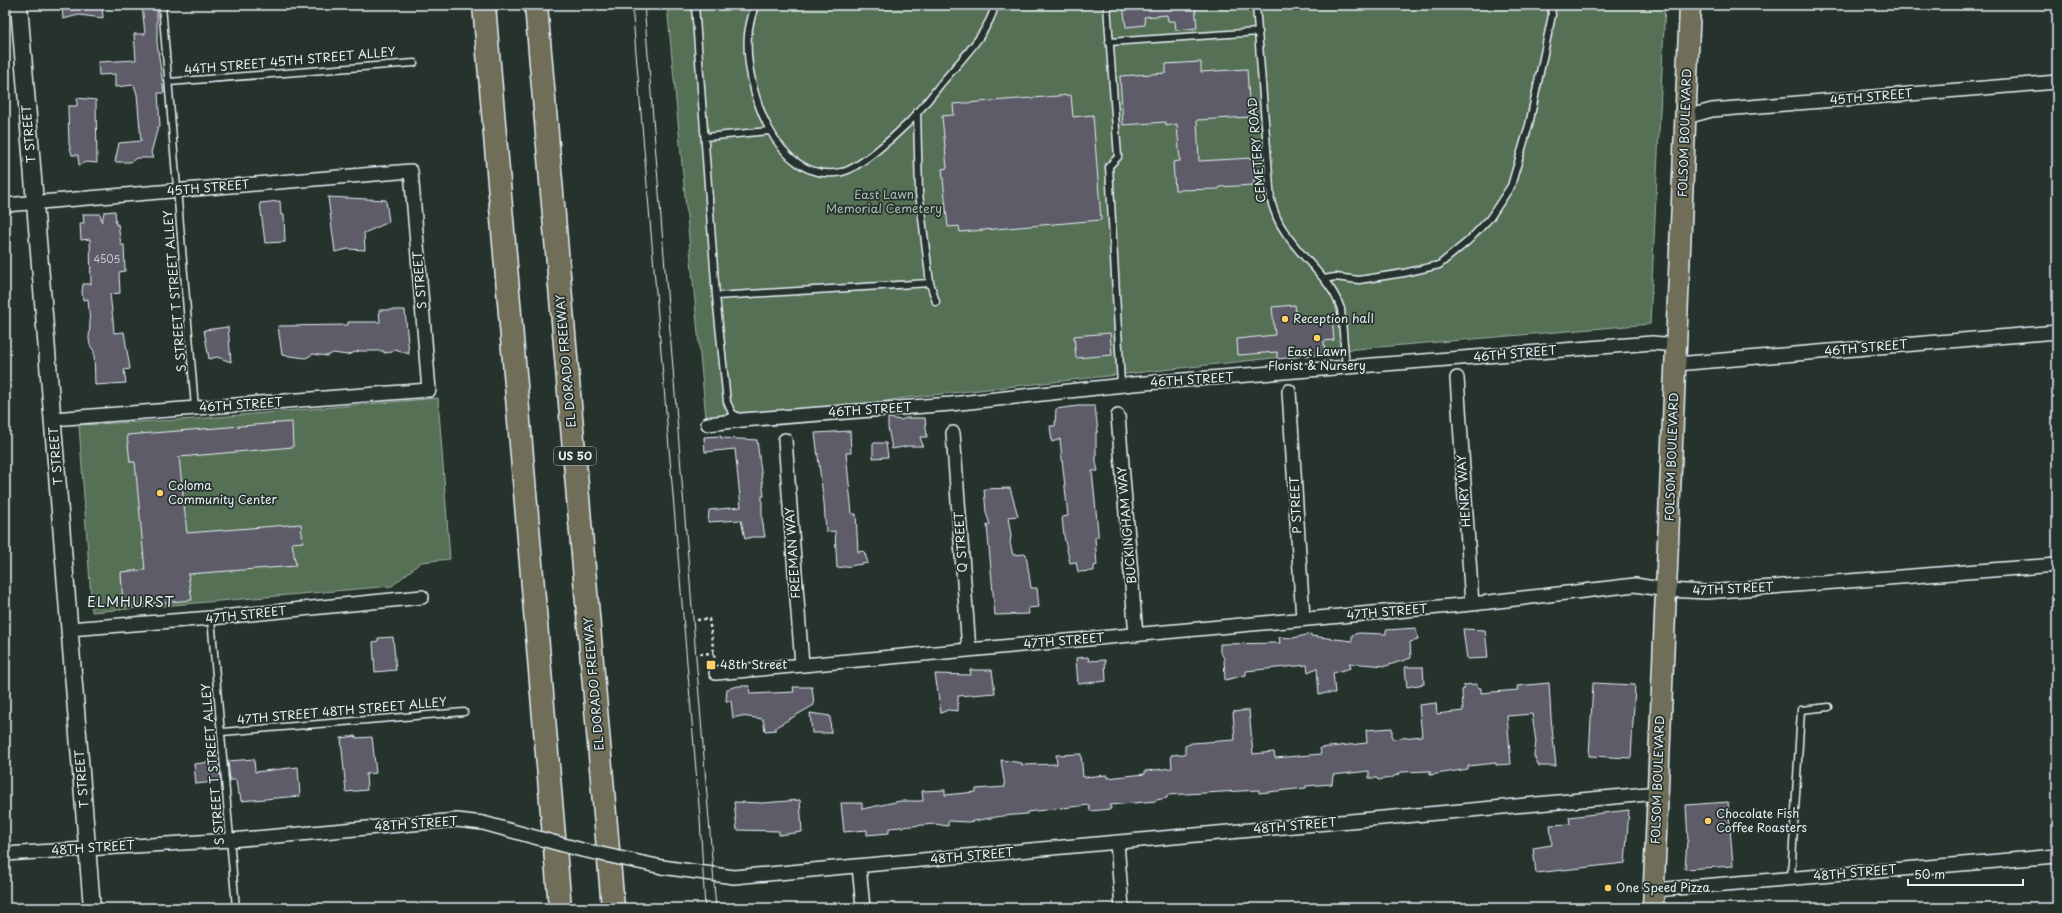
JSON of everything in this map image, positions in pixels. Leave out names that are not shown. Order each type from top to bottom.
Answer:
[{"type":"highway","points":[[484,5],[560,908]]},
{"type":"highway","name":"EL DORADO FREEWAY","points":[[536,5],[613,908]]},
{"type":"main road","name":"FOLSOM BOULEVARD","points":[[1654,899],[1690,5]]},
{"type":"street","name":"T STREET","points":[[19,5],[92,908]]},
{"type":"street","name":"45TH STREET","points":[[1686,117],[1712,110],[2057,82]]},
{"type":"street","name":"45TH STREET","points":[[5,205],[411,171]]},
{"type":"street","name":"S STREET","points":[[411,171],[429,390]]},
{"type":"street","name":"46TH STREET","points":[[708,424],[951,404],[1121,385],[1652,343],[1676,354],[2057,332]]},
{"type":"street","name":"HENRY WAY","points":[[1457,378],[1472,604]]},
{"type":"street","name":"46TH STREET","points":[[53,419],[429,390]]},
{"type":"street","name":"P STREET","points":[[1289,391],[1303,619]]},
{"type":"street","name":"BUCKINGHAM WAY","points":[[1118,416],[1136,635]]},
{"type":"street","name":"Q STREET","points":[[953,433],[969,650]]},
{"type":"street","name":"FREEMAN WAY","points":[[785,440],[802,665]]},
{"type":"street","name":"47TH STREET","points":[[716,673],[1472,604],[1635,585],[1667,590],[1706,592],[2057,565]]},
{"type":"street","name":"47TH STREET","points":[[70,629],[211,618],[422,597]]},
{"type":"street","name":"48TH STREET","points":[[5,854],[231,840],[457,820],[483,823],[582,850],[662,867],[734,878],[1658,792]]},
{"type":"street","points":[[1117,842],[1122,908]]},
{"type":"street","name":"48TH STREET","points":[[1654,899],[1791,878],[2057,856]]},
{"type":"street","points":[[859,866],[863,908]]},
{"type":"lane","name":"S STREET T STREET ALLEY","points":[[162,5],[195,408]]},
{"type":"lane","points":[[695,5],[716,296],[727,402],[732,413],[742,420]]},
{"type":"lane","points":[[755,5],[748,35],[748,54],[755,94],[760,112],[769,130],[788,154],[799,163],[821,172],[842,172],[852,169],[907,125],[978,39],[991,18],[994,5]]},
{"type":"lane","points":[[1107,5],[1118,157],[1109,166],[1121,385]]},
{"type":"lane","name":"CEMETERY ROAD","points":[[1256,5],[1271,201],[1283,230],[1324,279],[1332,290],[1341,309],[1346,368]]},
{"type":"lane","points":[[1324,279],[1335,277],[1359,280],[1404,273],[1439,265],[1468,241],[1490,218],[1511,186],[1527,132],[1552,15],[1551,5]]},
{"type":"lane","points":[[1109,42],[1259,32]]},
{"type":"lane","name":"44TH STREET 45TH STREET ALLEY","points":[[169,82],[414,62]]},
{"type":"lane","points":[[918,112],[919,193],[930,283],[936,302]]},
{"type":"lane","points":[[705,137],[769,130]]},
{"type":"lane","points":[[716,296],[930,283]]},
{"type":"lane","name":"S STREET T STREET ALLEY","points":[[211,618],[236,908]]},
{"type":"lane","points":[[1791,878],[1801,710],[1829,707]]},
{"type":"lane","name":"47TH STREET 48TH STREET ALLEY","points":[[222,732],[464,712]]},
{"type":"path","points":[[697,620],[709,619],[716,673]]},
{"type":"path","points":[[700,654],[714,653]]},
{"type":"green space","name":"East Lawn Memorial Cemetery","points":[[667,5],[1665,5],[1650,324],[1356,349],[905,398],[707,429]]},
{"type":"green space","points":[[438,398],[450,559],[421,562],[392,586],[92,612],[79,425],[194,419]]},
{"type":"building","points":[[62,5],[102,5],[103,18],[79,15],[63,19]]},
{"type":"building","points":[[142,5],[157,5],[157,43],[164,93],[158,93],[160,127],[158,127],[151,153],[153,158],[136,158],[131,162],[115,162],[119,143],[141,141],[137,94],[134,85],[115,87],[115,74],[99,75],[98,62],[136,60],[134,34],[145,34]]},
{"type":"building","points":[[1123,5],[1195,5],[1197,28],[1176,30],[1175,21],[1168,21],[1167,15],[1144,17],[1145,25],[1126,27]]},
{"type":"building","points":[[1201,62],[1201,72],[1247,69],[1250,117],[1197,120],[1199,161],[1252,158],[1254,185],[1219,187],[1219,189],[1175,190],[1173,162],[1180,161],[1177,124],[1166,126],[1166,122],[1123,125],[1120,76],[1166,73],[1166,64]]},
{"type":"building","points":[[1071,95],[1073,117],[1093,115],[1101,220],[960,232],[959,226],[948,227],[942,169],[947,168],[942,116],[954,115],[953,104]]},
{"type":"building","points":[[77,98],[96,100],[97,163],[86,162],[79,165],[78,155],[72,155],[69,144],[68,106],[77,106]]},
{"type":"building","points":[[328,197],[386,200],[389,222],[364,233],[365,250],[348,249],[335,252]]},
{"type":"building","points":[[280,201],[281,215],[284,215],[285,242],[265,243],[260,203]]},
{"type":"building","points":[[115,211],[116,225],[118,224],[121,245],[124,245],[125,271],[119,272],[120,293],[110,294],[114,333],[124,332],[130,369],[124,370],[126,383],[95,385],[94,351],[90,345],[89,339],[90,323],[88,299],[83,300],[82,292],[83,284],[91,284],[90,239],[81,240],[80,223],[84,223],[83,214],[100,214],[102,222],[104,212]]},
{"type":"building","points":[[1295,305],[1297,320],[1332,317],[1334,340],[1324,341],[1325,354],[1277,359],[1277,352],[1238,355],[1237,339],[1275,335],[1272,307]]},
{"type":"building","points":[[379,310],[405,310],[409,354],[395,349],[392,352],[384,353],[384,351],[359,351],[347,355],[333,353],[327,356],[313,354],[306,358],[282,355],[278,326],[348,325],[348,322],[380,322]]},
{"type":"building","points":[[228,327],[231,362],[217,357],[209,359],[204,330]]},
{"type":"building","points":[[1110,333],[1112,355],[1076,358],[1074,336]]},
{"type":"building","points":[[1078,406],[1095,406],[1098,432],[1096,432],[1096,462],[1098,471],[1092,471],[1098,537],[1095,538],[1097,565],[1094,566],[1094,571],[1078,572],[1076,562],[1070,563],[1064,536],[1062,517],[1068,516],[1060,439],[1052,442],[1050,426],[1055,426],[1056,409]]},
{"type":"building","points":[[888,418],[901,420],[906,418],[925,418],[927,437],[920,437],[923,446],[908,446],[892,449]]},
{"type":"building","name":"Coloma Community Center","points":[[292,422],[293,447],[179,457],[187,533],[301,524],[303,542],[292,543],[296,566],[188,574],[192,600],[123,606],[121,572],[145,570],[135,462],[130,462],[127,435]]},
{"type":"building","points":[[850,431],[851,453],[846,453],[852,514],[856,514],[858,552],[864,551],[868,563],[837,568],[835,531],[826,532],[824,503],[815,433]]},
{"type":"building","points":[[721,436],[721,438],[757,440],[764,496],[762,496],[762,518],[765,537],[752,537],[745,539],[741,520],[708,522],[709,510],[741,507],[735,449],[705,452],[704,437]]},
{"type":"building","points":[[873,443],[886,443],[888,457],[873,458]]},
{"type":"building","points":[[1010,488],[1018,516],[1008,517],[1011,536],[1010,543],[1013,555],[1026,554],[1031,588],[1037,588],[1039,607],[1028,608],[1029,614],[995,615],[987,525],[990,525],[986,512],[984,489]]},
{"type":"building","points":[[1416,628],[1418,640],[1410,642],[1411,658],[1386,666],[1349,663],[1351,668],[1333,673],[1335,693],[1319,695],[1317,668],[1308,672],[1307,665],[1246,671],[1246,675],[1225,680],[1224,658],[1220,652],[1220,644],[1280,643],[1279,637],[1293,638],[1311,634],[1311,636],[1352,641],[1352,635],[1359,633],[1386,634],[1386,630]]},
{"type":"building","points":[[1463,629],[1485,630],[1488,658],[1467,659]]},
{"type":"building","points":[[393,637],[396,670],[375,672],[373,642],[378,641],[378,638]]},
{"type":"building","points":[[1088,657],[1089,661],[1105,660],[1106,681],[1078,684],[1076,658]]},
{"type":"building","points":[[1405,667],[1423,667],[1424,684],[1407,687]]},
{"type":"building","points":[[970,670],[992,670],[995,693],[958,696],[958,711],[948,710],[941,713],[935,674],[971,675]]},
{"type":"building","points":[[1549,683],[1556,766],[1539,766],[1534,756],[1536,742],[1532,714],[1507,716],[1511,764],[1496,765],[1496,763],[1468,766],[1468,769],[1430,775],[1430,771],[1402,772],[1391,778],[1378,780],[1377,778],[1369,778],[1369,771],[1333,775],[1332,784],[1306,786],[1306,788],[1259,793],[1259,790],[1167,795],[1167,798],[1156,801],[1110,805],[1111,809],[1090,811],[1089,805],[1027,812],[1027,814],[1002,816],[968,822],[948,821],[948,826],[935,824],[889,828],[889,833],[867,835],[867,830],[844,832],[841,803],[862,803],[862,809],[900,801],[923,801],[922,791],[945,790],[945,795],[976,792],[976,789],[1005,787],[1001,760],[1022,763],[1022,765],[1057,764],[1056,755],[1081,754],[1083,777],[1107,775],[1107,778],[1145,774],[1145,771],[1172,768],[1171,755],[1185,754],[1185,746],[1192,743],[1235,740],[1233,712],[1249,710],[1253,754],[1274,752],[1275,758],[1321,754],[1320,748],[1367,743],[1366,730],[1392,728],[1392,739],[1422,736],[1419,705],[1436,703],[1437,714],[1463,711],[1462,690],[1464,689],[1464,685],[1477,684],[1477,687],[1481,688],[1481,693],[1518,690],[1517,686]]},
{"type":"building","points":[[1593,683],[1635,685],[1631,758],[1589,756]]},
{"type":"building","points":[[738,686],[749,686],[750,694],[794,692],[793,687],[812,687],[814,705],[776,727],[776,730],[765,731],[763,719],[741,716],[733,718],[731,701],[726,701],[727,689]]},
{"type":"building","points":[[810,713],[830,716],[831,733],[812,733]]},
{"type":"building","points":[[356,736],[356,738],[372,737],[376,773],[366,774],[367,790],[346,792],[341,738]]},
{"type":"building","points":[[254,759],[255,772],[298,767],[300,796],[241,801],[240,794],[238,794],[236,780],[230,780],[228,761]]},
{"type":"building","points":[[219,761],[221,781],[196,784],[194,764]]},
{"type":"building","points":[[800,800],[802,832],[779,835],[779,831],[737,830],[734,802],[763,803]]},
{"type":"building","points":[[1728,802],[1733,866],[1685,869],[1688,841],[1686,805]]},
{"type":"building","points":[[1629,810],[1625,863],[1536,873],[1533,848],[1552,845],[1550,825],[1570,824],[1569,817]]},
{"type":"tram line","points":[[632,5],[700,818],[705,908]]},
{"type":"tram line","points":[[644,5],[716,908]]},
{"type":"place","name":"Reception hall","points":[[1285,319]]},
{"type":"place","name":"East Lawn Florist & Nursery","points":[[1317,338]]},
{"type":"place","name":"Coloma Community Center","points":[[160,493]]},
{"type":"place","name":"48th Street","points":[[711,665]]},
{"type":"place","name":"Chocolate Fish Coffee Roasters","points":[[1708,821]]},
{"type":"place","name":"One Speed Pizza","points":[[1608,888]]},
{"type":"district","name":"ELMHURST","points":[[131,602]]}]
